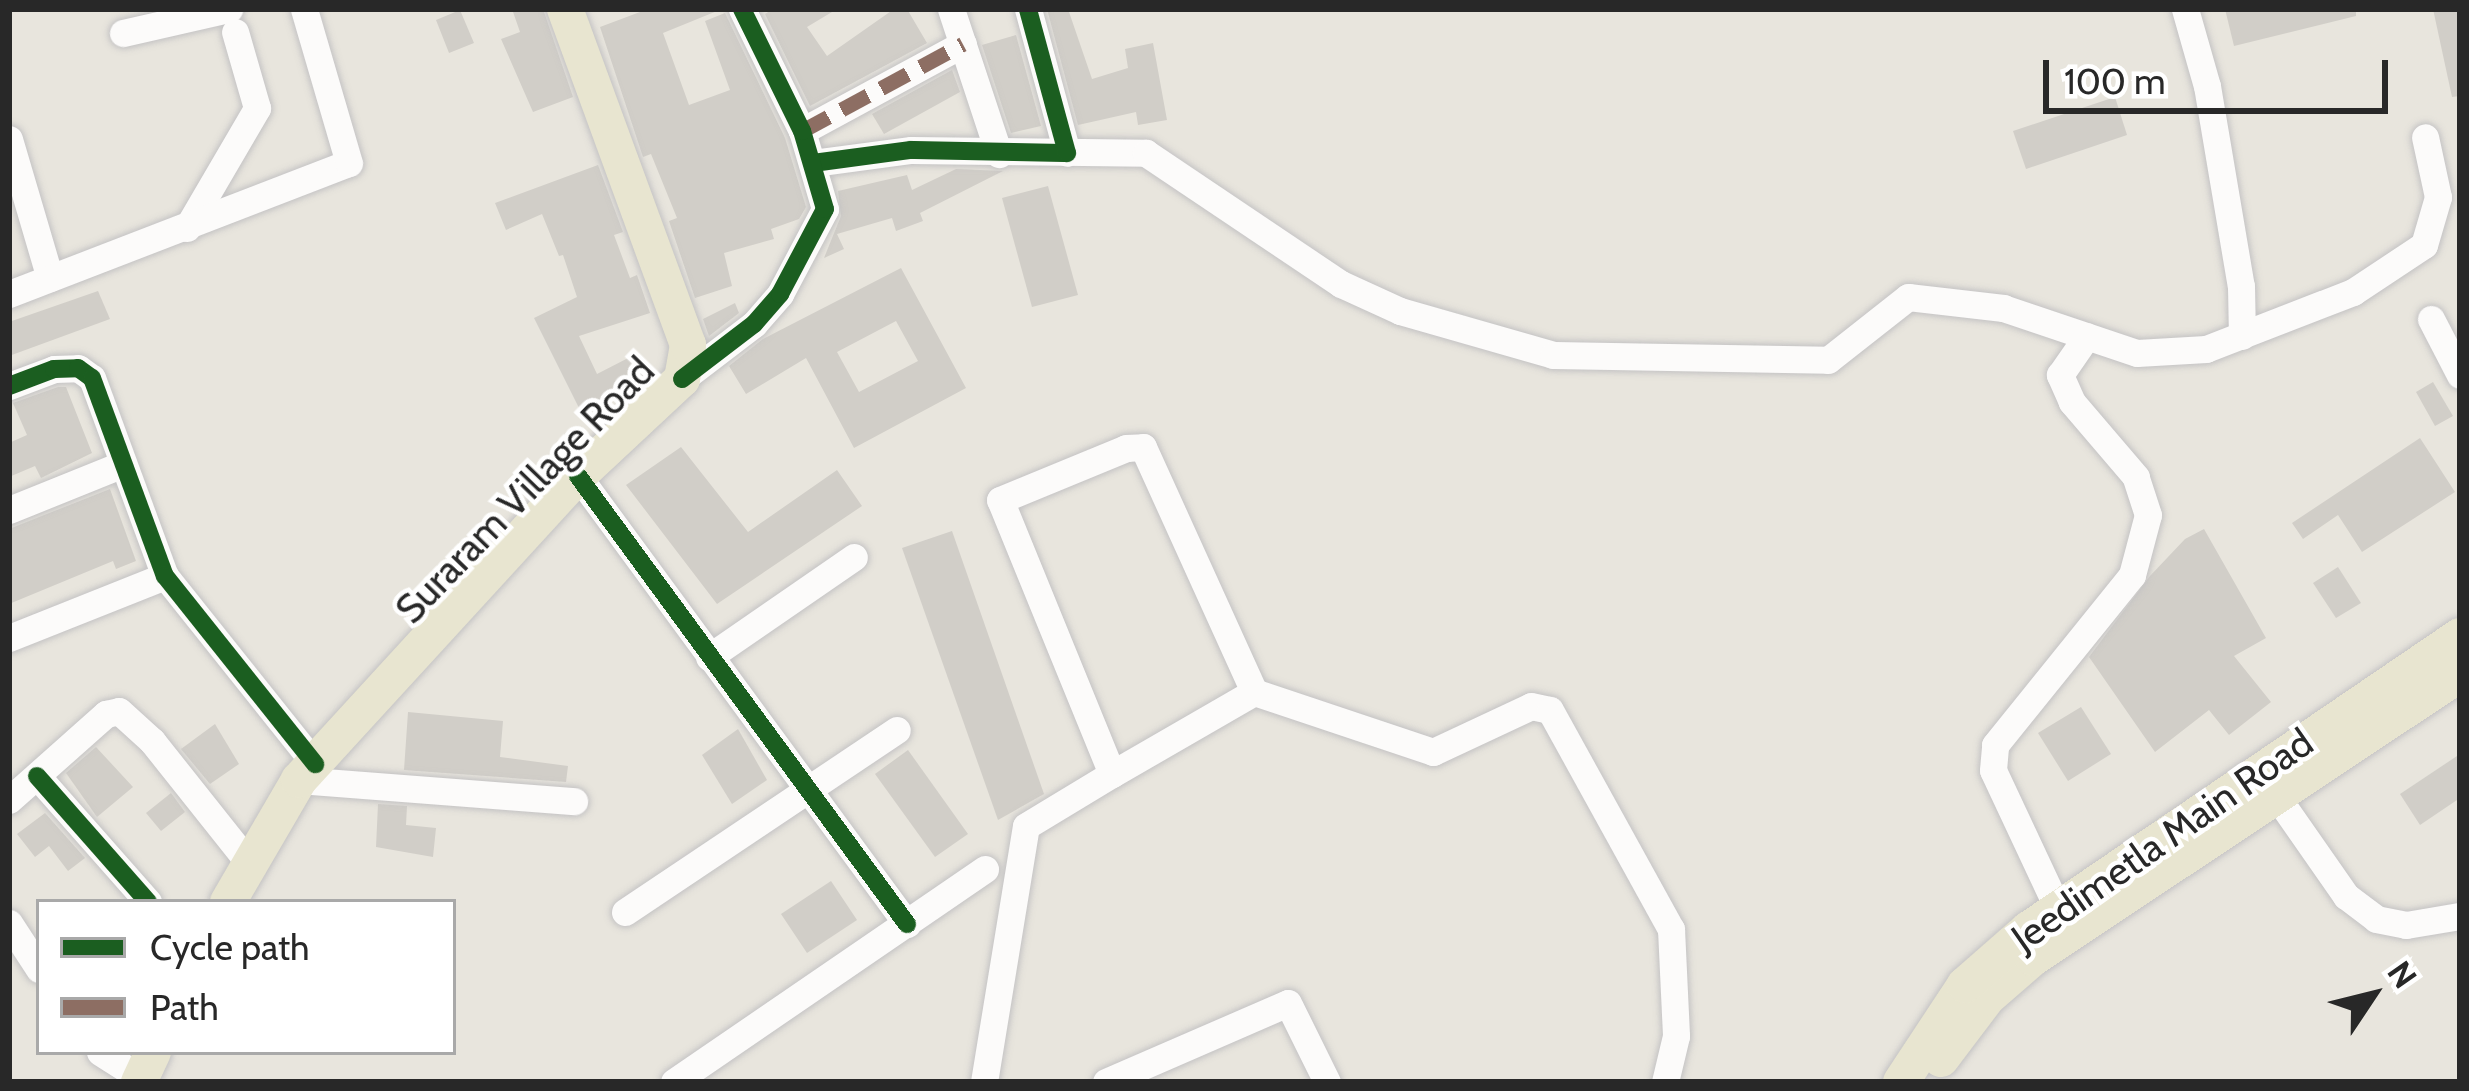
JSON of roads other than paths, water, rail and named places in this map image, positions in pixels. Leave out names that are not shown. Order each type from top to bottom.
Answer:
[{"type":"main road","name":"Suraram Village Road","points":[[230,899],[307,772],[578,476],[682,379],[688,346],[565,9]]},
{"type":"main road","name":"Jeedimetla Main Road","points":[[1901,1082],[1965,985],[2058,909],[2460,636]]},
{"type":"main road","name":"Jeedimetla Main Road","points":[[1929,1082],[1988,998],[2033,958],[2460,674]]},
{"type":"street","points":[[9,294],[349,163],[304,9]]},
{"type":"street","points":[[682,379],[754,324],[780,294],[825,209],[802,131],[742,9]]},
{"type":"street","points":[[951,9],[999,154]]},
{"type":"street","points":[[1028,9],[1067,153]]},
{"type":"street","points":[[2185,9],[2211,108],[2241,286],[2242,336]]},
{"type":"street","points":[[123,33],[232,20],[257,108],[187,228]]},
{"type":"street","points":[[802,131],[963,44]]},
{"type":"street","points":[[813,163],[911,150],[1146,153],[1341,284],[1400,311],[1553,355],[1828,360],[1908,297],[2003,308],[2138,353],[2206,350],[2353,292],[2424,245],[2438,197],[2425,137]]},
{"type":"street","points":[[9,139],[50,278]]},
{"type":"street","points":[[2432,319],[2460,375]]},
{"type":"street","points":[[2058,909],[1993,770],[1995,745],[2132,575],[2148,515],[2137,477],[2072,402],[2060,375],[2087,336]]},
{"type":"street","points":[[9,386],[54,370],[78,368],[92,378],[165,576],[307,772],[574,801]]},
{"type":"street","points":[[1112,774],[1000,500],[1126,448],[1142,447],[1254,692],[1433,752],[1531,706],[1550,710],[1671,929],[1676,1036],[1665,1082]]},
{"type":"street","points":[[9,510],[123,464]]},
{"type":"street","points":[[578,476],[907,924]]},
{"type":"street","points":[[709,657],[854,557]]},
{"type":"street","points":[[9,638],[165,576]]},
{"type":"street","points":[[984,1082],[1026,826],[1254,692]]},
{"type":"street","points":[[9,800],[106,714],[119,711],[152,741],[249,863]]},
{"type":"street","points":[[626,912],[897,730]]},
{"type":"street","points":[[37,776],[145,899]]},
{"type":"street","points":[[2277,797],[2346,896],[2376,919],[2406,925],[2460,916]]},
{"type":"street","points":[[674,1082],[985,869]]},
{"type":"street","points":[[9,923],[36,964]]},
{"type":"street","points":[[1106,1082],[1288,1003],[1327,1082]]},
{"type":"street","points":[[107,1055],[145,1071]]}]
